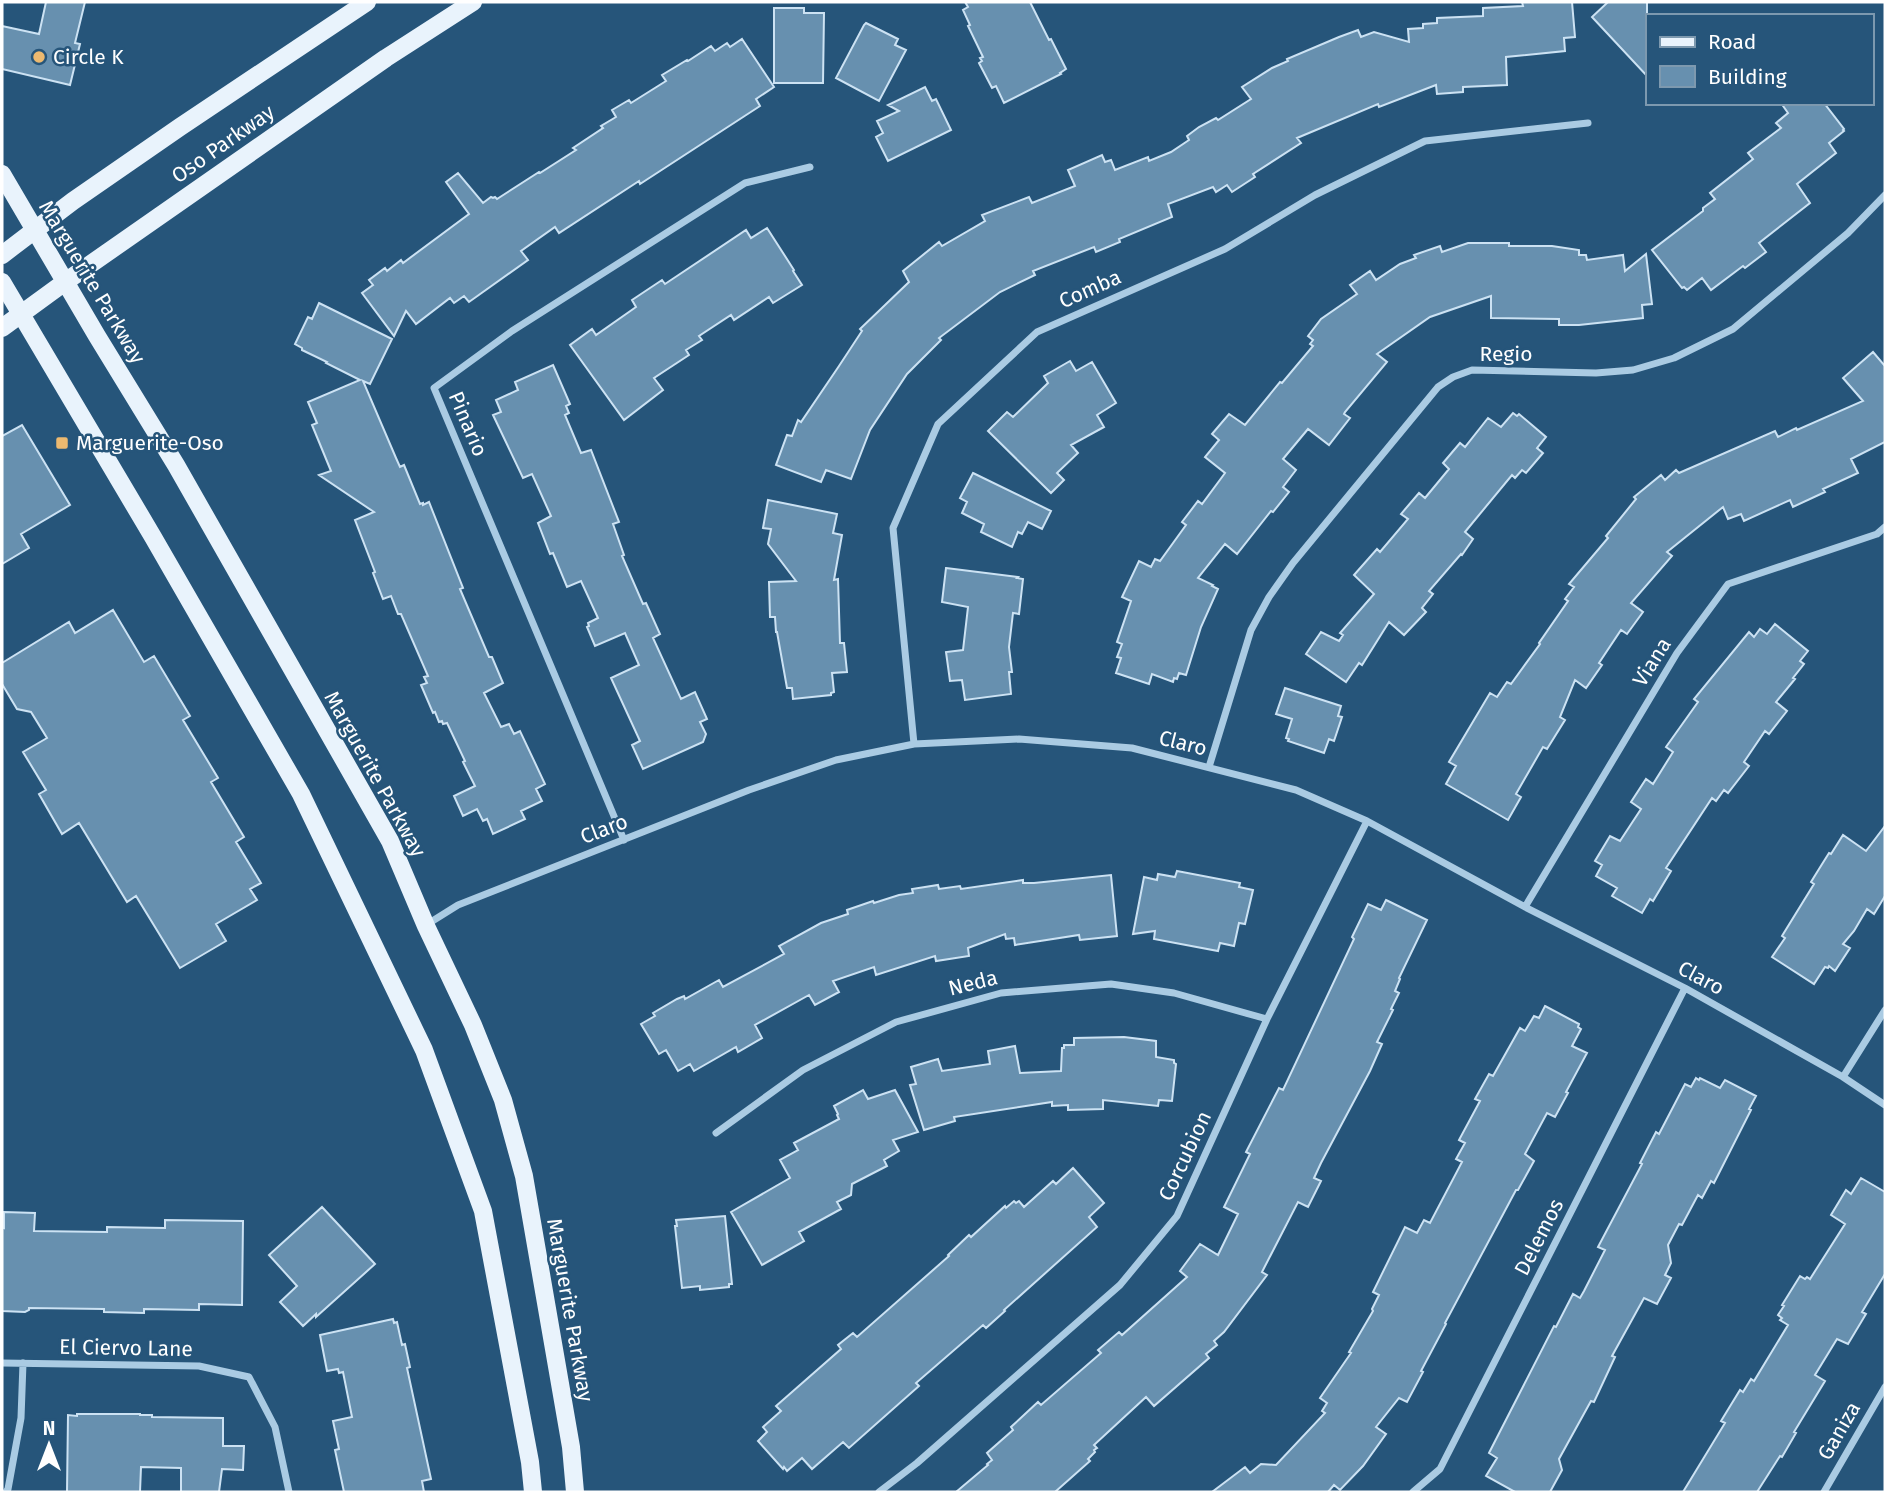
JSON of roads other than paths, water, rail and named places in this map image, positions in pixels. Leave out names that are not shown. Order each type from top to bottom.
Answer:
[{"type":"main road","name":"Oso Parkway","points":[[2,254],[72,201],[367,2]]},
{"type":"main road","name":"Oso Parkway","points":[[2,328],[386,58],[473,2]]},
{"type":"main road","name":"Marguerite Parkway","points":[[2,174],[176,464],[390,841],[426,926],[473,1025],[503,1100],[524,1176],[571,1447],[575,1492]]},
{"type":"main road","points":[[2,282],[301,794],[424,1050],[483,1211],[530,1462],[533,1492]]},
{"type":"street","name":"Comba","points":[[914,744],[893,528],[938,424],[1037,332],[1225,249],[1315,195],[1425,141],[1588,123]]},
{"type":"street","name":"Pinario","points":[[624,840],[434,388],[512,331],[745,183],[810,167]]},
{"type":"street","name":"Regio","points":[[1209,767],[1251,630],[1269,597],[1293,563],[1438,387],[1453,377],[1472,370],[1596,373],[1633,370],[1674,358],[1733,329],[1848,233],[1885,195]]},
{"type":"street","name":"Viana","points":[[1525,907],[1677,653],[1728,584],[1877,534],[1885,527]]},
{"type":"street","name":"Claro","points":[[426,926],[458,905],[750,790],[836,760],[914,744],[1019,739],[1132,748],[1296,790],[1367,821],[1525,907],[1685,988],[1843,1077],[1885,1105]]},
{"type":"street","name":"Corcubion","points":[[879,1492],[917,1463],[1120,1285],[1177,1216],[1267,1019],[1367,821]]},
{"type":"street","name":"Neda","points":[[716,1133],[803,1070],[896,1022],[1001,993],[1111,984],[1174,993],[1267,1019]]},
{"type":"street","name":"Delemos","points":[[1413,1492],[1440,1469],[1685,988]]},
{"type":"street","points":[[1843,1077],[1885,1010]]},
{"type":"street","name":"El Ciervo Lane","points":[[2,1363],[199,1366],[248,1377],[275,1427],[289,1492]]},
{"type":"street","points":[[6,1492],[20,1418],[23,1363]]},
{"type":"street","name":"Ganiza","points":[[1824,1492],[1885,1387]]},
{"type":"place","name":"Circle K","points":[[39,57]]},
{"type":"place","name":"Marguerite-Oso","points":[[62,443]]}]
